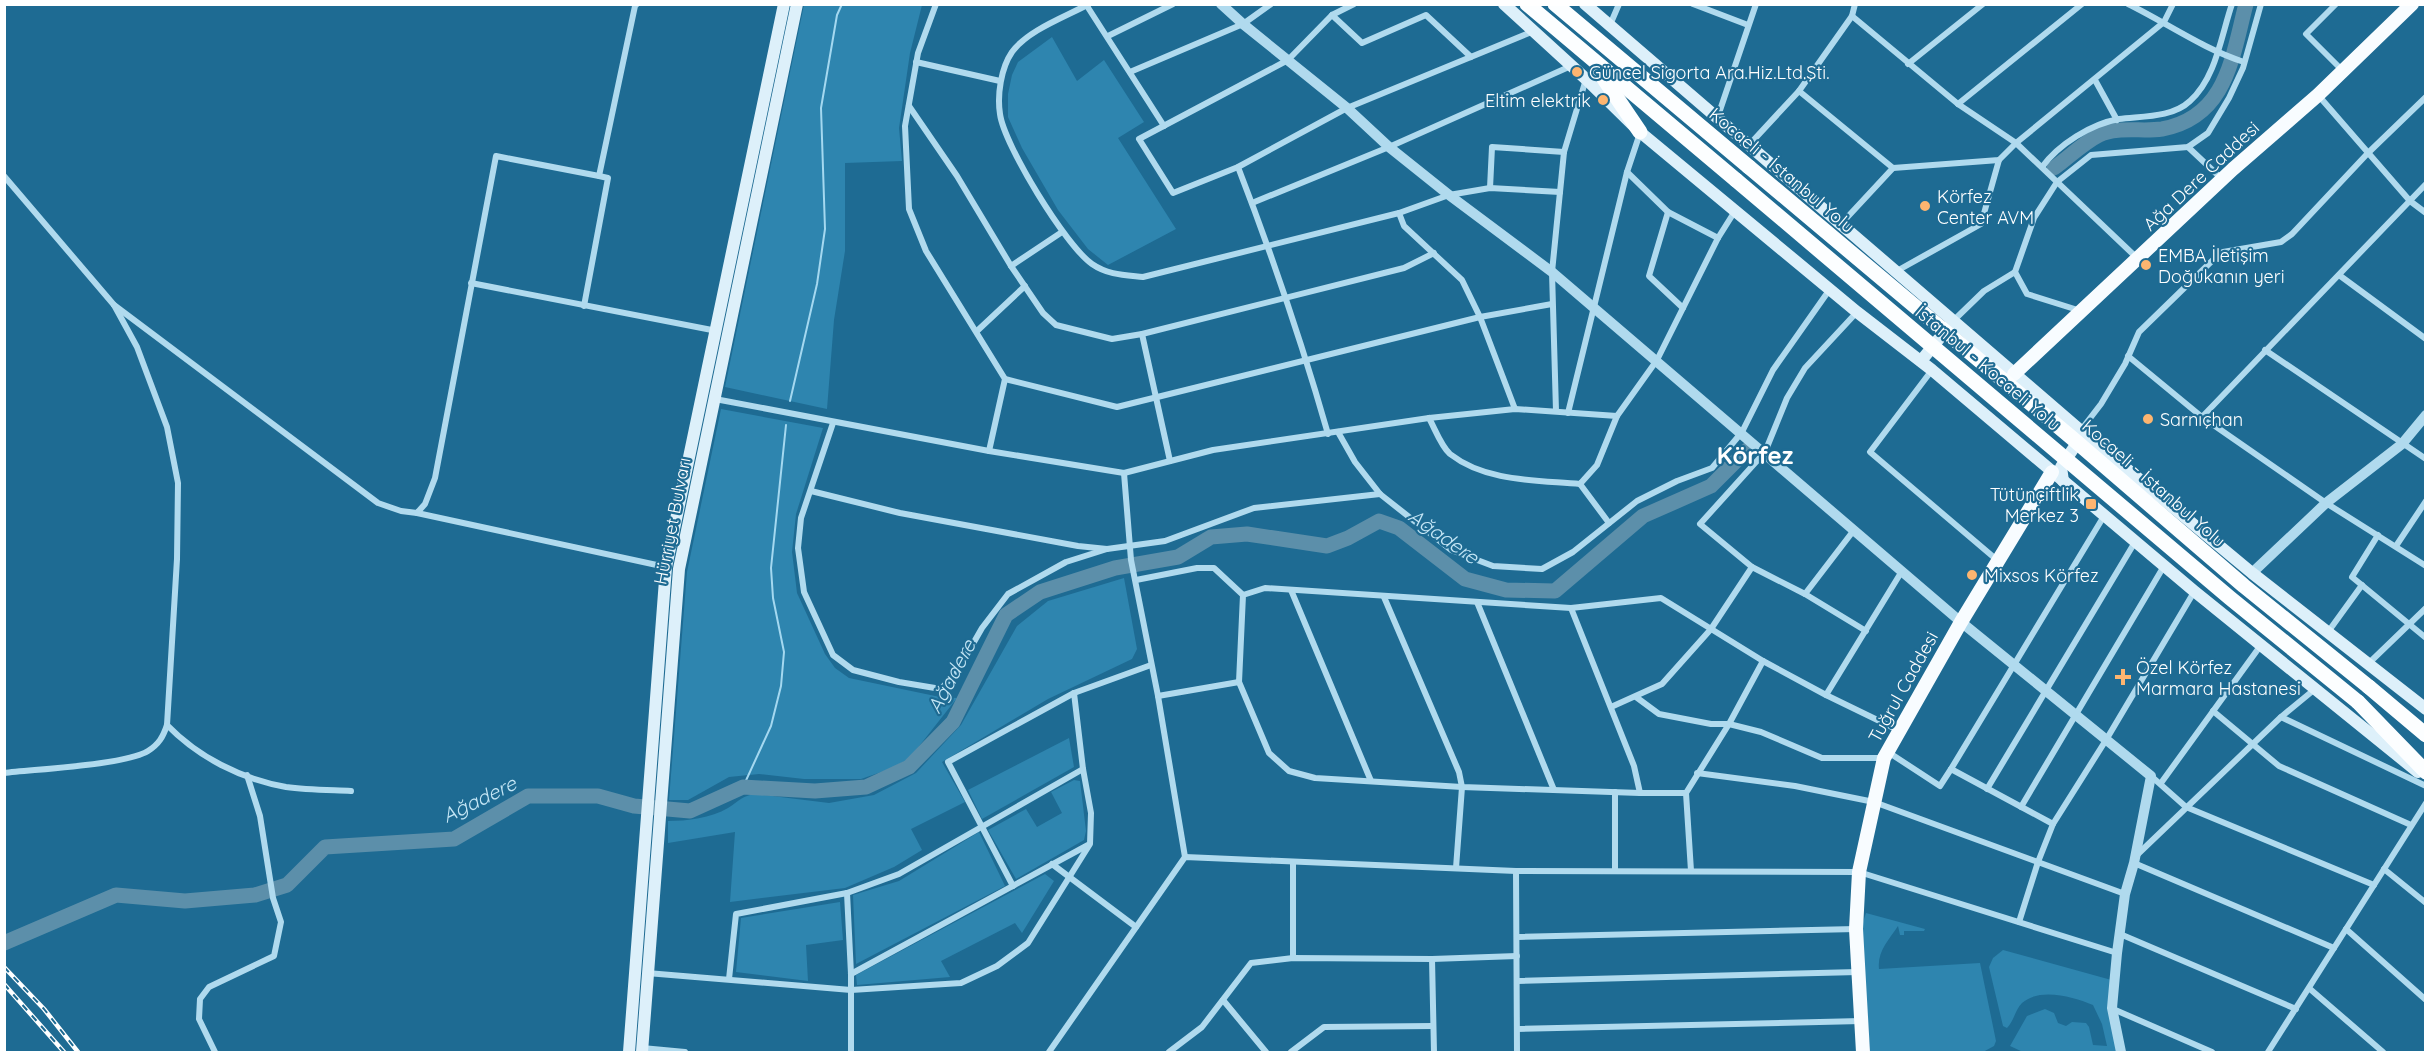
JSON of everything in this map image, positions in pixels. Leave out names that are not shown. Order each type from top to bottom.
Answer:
[{"type":"highway","name":"Kocaeli - İstanbul Yolu","points":[[1556,4],[2235,578],[2426,735]]},
{"type":"highway","points":[[1563,4],[1586,31]]},
{"type":"highway","name":"İstanbul - Kocaeli Yolu","points":[[1529,6],[2221,590],[2426,759]]},
{"type":"highway","points":[[1590,58],[1640,132]]},
{"type":"highway","points":[[2358,702],[2426,772]]},
{"type":"main road","name":"Hürriyet Bulvarı","points":[[655,800],[666,567],[784,4]]},
{"type":"main road","name":"Hürriyet Bulvarı","points":[[642,1050],[642,973],[653,821],[679,568],[797,4]]},
{"type":"main road","points":[[1504,4],[1572,65],[1640,132],[1831,288],[1857,312],[1932,370],[2194,591],[2426,778]]},
{"type":"main road","points":[[1585,4],[2080,430],[2252,573],[2426,709]]},
{"type":"main road","name":"Ağa Dere Caddesi","points":[[2014,374],[2223,179],[2343,71],[2412,4]]},
{"type":"main road","points":[[1921,361],[1952,322]]},
{"type":"main road","points":[[2058,476],[2080,430]]},
{"type":"main road","points":[[2058,476],[2061,466],[2079,440],[2091,439]]},
{"type":"main road","name":"Tuğrul Caddesi","points":[[1863,1053],[1856,929],[1859,872],[1886,755],[1898,730],[1997,560],[2058,476]]},
{"type":"main road","name":"Hürriyet Bulvarı","points":[[629,1053],[642,973]]},
{"type":"street","points":[[599,177],[637,4]]},
{"type":"street","points":[[936,4],[916,62],[905,126],[909,209],[926,251],[977,331],[981,345],[1005,380],[1117,407],[1480,317],[1552,304]]},
{"type":"street","points":[[1108,36],[1173,4]]},
{"type":"street","points":[[1221,4],[1242,24],[1347,108],[1389,147],[1593,306],[1961,622],[2161,783],[2186,807],[2374,885]]},
{"type":"street","points":[[1130,72],[1242,24],[1271,4]]},
{"type":"street","points":[[1354,4],[1332,15],[1288,60],[1139,139],[1173,193],[1238,167],[1347,108],[1533,32]]},
{"type":"street","points":[[1610,26],[1619,4]]},
{"type":"street","points":[[1693,4],[1748,25]]},
{"type":"street","points":[[1716,119],[1756,4]]},
{"type":"street","points":[[1749,146],[1799,91],[1852,16],[1856,4]]},
{"type":"street","points":[[1908,64],[1983,4]]},
{"type":"street","points":[[1958,104],[2082,4]]},
{"type":"street","points":[[2128,4],[2217,53],[2244,62]]},
{"type":"street","points":[[1895,272],[1980,224],[1999,160],[2016,143],[2164,22],[2173,4]]},
{"type":"street","points":[[2042,167],[2050,157],[2081,133],[2117,120],[2154,116],[2190,102],[2206,82],[2232,4]]},
{"type":"street","points":[[1952,322],[1984,291],[2015,273],[2034,218],[2057,182],[2091,155],[2188,147],[2208,133],[2229,98],[2244,62],[2261,4]]},
{"type":"street","points":[[2336,4],[2306,34],[2343,71]]},
{"type":"street","points":[[1164,126],[1088,5],[1038,30],[1012,53],[1000,81],[999,113],[1008,143],[1062,232],[1090,263],[1112,274],[1143,277],[1399,213],[1449,195],[1490,188],[1560,192]]},
{"type":"street","points":[[1332,15],[1362,43],[1426,15],[1472,57]]},
{"type":"street","points":[[1852,16],[1958,104],[2016,143],[2138,260]]},
{"type":"street","points":[[916,62],[1000,81]]},
{"type":"street","points":[[1252,203],[1389,147],[1572,65]]},
{"type":"street","points":[[1556,411],[1552,272],[1564,152],[1586,79]]},
{"type":"street","points":[[2095,80],[2117,120]]},
{"type":"street","points":[[1799,91],[1893,168]]},
{"type":"street","points":[[2318,94],[2410,201],[2426,213]]},
{"type":"street","points":[[2080,430],[2101,404],[2139,332],[2217,256],[2223,252],[2281,242],[2292,234],[2368,153],[2426,97]]},
{"type":"street","points":[[909,106],[957,176],[1011,266],[1043,313],[1056,325],[1112,339],[1142,334],[1404,268],[1434,253]]},
{"type":"street","points":[[1568,413],[1627,172],[1640,132]]},
{"type":"street","points":[[1490,188],[1492,147],[1564,152]]},
{"type":"street","points":[[2188,147],[2223,179]]},
{"type":"street","points":[[417,513],[425,504],[435,478],[496,156],[608,178],[584,306]]},
{"type":"street","points":[[1841,224],[1893,168],[1999,160]]},
{"type":"street","points":[[1238,167],[1287,299],[1328,434]]},
{"type":"street","points":[[1627,172],[1668,212],[1718,238]]},
{"type":"street","points":[[4,176],[114,305],[137,347],[168,427],[178,483],[177,560],[167,725],[162,740],[146,752],[120,760],[4,773]]},
{"type":"street","points":[[2202,417],[2426,184]]},
{"type":"street","points":[[1580,484],[1597,465],[1617,416],[1657,360],[1718,238],[1735,210]]},
{"type":"street","points":[[1668,212],[1649,276],[1683,308]]},
{"type":"street","points":[[1399,213],[1404,226],[1462,280],[1480,317],[1515,409]]},
{"type":"street","points":[[1011,266],[1062,232]]},
{"type":"street","points":[[2015,273],[2027,294],[2081,312]]},
{"type":"street","points":[[2339,275],[2426,339]]},
{"type":"street","points":[[471,283],[729,332]]},
{"type":"street","points":[[977,331],[1025,286]]},
{"type":"street","points":[[1338,432],[1355,462],[1380,494],[1451,550],[1493,566],[1542,569],[1573,552],[1637,501],[1677,481],[1712,468],[1742,432],[1773,370],[1831,288]]},
{"type":"street","points":[[114,305],[378,503],[401,511],[666,567]]},
{"type":"street","points":[[1857,312],[1805,368],[1787,398],[1765,452],[1700,524],[1752,567],[1805,594],[1866,631]]},
{"type":"street","points":[[1142,334],[1170,461]]},
{"type":"street","points":[[2265,350],[2426,459]]},
{"type":"street","points":[[2128,356],[2202,417],[2326,503],[2426,566]]},
{"type":"street","points":[[1932,370],[1870,452],[1997,560]]},
{"type":"street","points":[[989,452],[1005,380]]},
{"type":"street","points":[[715,399],[989,452],[1124,473],[1213,450],[1429,418],[1515,409],[1617,416]]},
{"type":"street","points":[[2252,573],[2326,503],[2402,444],[2426,415]]},
{"type":"street","points":[[1429,418],[1448,453],[1481,472],[1580,484],[1609,523]]},
{"type":"street","points":[[833,423],[801,518],[798,548],[804,592],[817,624],[833,656],[853,670],[899,682],[941,688],[958,670],[982,628],[1008,594],[1066,562],[1107,549]]},
{"type":"street","points":[[1049,1053],[1185,857],[1158,696],[1131,560],[1124,473]]},
{"type":"street","points":[[811,490],[900,513],[1078,546],[1107,549],[1165,541],[1254,508],[1380,494]]},
{"type":"street","points":[[2396,546],[2426,501]]},
{"type":"street","points":[[1636,697],[1659,714],[1711,724],[1730,724],[1761,732],[1822,758],[1886,755],[1940,786],[2015,666],[2104,516]]},
{"type":"street","points":[[1805,594],[1854,530]]},
{"type":"street","points":[[2378,535],[2352,577],[2426,638]]},
{"type":"street","points":[[1987,789],[2136,542]]},
{"type":"street","points":[[2021,807],[2164,565]]},
{"type":"street","points":[[1611,707],[1662,684],[1711,628],[1752,567]]},
{"type":"street","points":[[1135,578],[1197,568],[1214,568],[1243,594]]},
{"type":"street","points":[[1826,695],[1902,571]]},
{"type":"street","points":[[2327,633],[2362,585]]},
{"type":"street","points":[[1243,594],[1265,588],[1571,608],[1660,598],[1826,695],[1898,730]]},
{"type":"street","points":[[1291,590],[1371,781]]},
{"type":"street","points":[[2019,922],[2053,824],[2106,740],[2194,591]]},
{"type":"street","points":[[1243,594],[1239,682],[1269,753],[1289,771],[1315,778],[1462,787],[1640,794],[1686,793]]},
{"type":"street","points":[[1384,597],[1459,772],[1462,787],[1456,868]]},
{"type":"street","points":[[1477,603],[1554,790]]},
{"type":"street","points":[[1571,608],[1634,766],[1640,794]]},
{"type":"street","points":[[2368,665],[2426,608]]},
{"type":"street","points":[[2161,783],[2261,644]]},
{"type":"street","points":[[1691,871],[1686,793],[1730,724],[1763,660]]},
{"type":"street","points":[[1013,886],[948,762],[1074,693],[1151,665]]},
{"type":"street","points":[[1158,696],[1239,682]]},
{"type":"street","points":[[2134,860],[2252,744],[2316,688]]},
{"type":"street","points":[[642,973],[851,990],[961,983],[997,966],[1028,943],[1090,844],[1091,813],[1074,693]]},
{"type":"street","points":[[2213,711],[2279,766],[2411,825]]},
{"type":"street","points":[[2281,717],[2426,786]]},
{"type":"street","points":[[167,725],[183,742],[200,755],[247,775],[285,787],[351,792]]},
{"type":"street","points":[[729,979],[736,914],[847,893],[899,874],[981,825],[1083,769]]},
{"type":"street","points":[[1951,769],[2053,824]]},
{"type":"street","points":[[1697,773],[1795,786],[1874,802],[2125,894]]},
{"type":"street","points":[[215,1053],[199,1019],[200,999],[209,987],[274,956],[281,922],[273,898],[260,816],[247,775]]},
{"type":"street","points":[[2121,1053],[2112,1008],[2120,934],[2125,894],[2151,776]]},
{"type":"street","points":[[1615,792],[1615,871]]},
{"type":"street","points":[[2270,1052],[2426,802]]},
{"type":"street","points":[[851,974],[1090,844]]},
{"type":"street","points":[[1185,857],[1516,871],[1859,872],[2118,953]]},
{"type":"street","points":[[2134,860],[2334,948]]},
{"type":"street","points":[[1293,861],[1293,958]]},
{"type":"street","points":[[1052,864],[1137,927]]},
{"type":"street","points":[[2384,869],[2426,903]]},
{"type":"street","points":[[1516,871],[1517,1053]]},
{"type":"street","points":[[847,893],[851,974],[851,1053]]},
{"type":"street","points":[[1518,937],[1856,929]]},
{"type":"street","points":[[2346,929],[2426,1000]]},
{"type":"street","points":[[2120,934],[2296,1009]]},
{"type":"street","points":[[1168,1053],[1202,1027],[1251,963],[1293,958],[1432,959],[1517,956]]},
{"type":"street","points":[[1432,959],[1434,1053]]},
{"type":"street","points":[[1517,981],[1858,972]]},
{"type":"street","points":[[2310,989],[2383,1053]]},
{"type":"street","points":[[1223,1000],[1266,1053]]},
{"type":"street","points":[[2112,1008],[2212,1053]]},
{"type":"street","points":[[1517,1029],[1861,1021]]},
{"type":"street","points":[[1291,1053],[1324,1028],[1433,1026]]},
{"type":"street","points":[[642,1050],[685,1053]]},
{"type":"shaded area","points":[[804,5],[922,5],[910,53],[899,128],[902,161],[845,163],[845,251],[834,320],[827,409],[725,387]]},
{"type":"shaded area","points":[[1052,37],[1077,81],[1104,60],[1144,122],[1118,138],[1176,229],[1108,265],[1088,249],[1058,210],[1022,148],[1008,117],[1008,94],[1012,75],[1018,62]]},
{"type":"shaded area","points":[[721,409],[823,428],[796,514],[792,552],[797,593],[825,654],[835,668],[849,678],[940,697],[957,698],[909,759],[887,770],[861,779],[804,779],[759,774],[729,777],[688,800],[669,800],[687,572]]},
{"type":"shaded area","points":[[1124,578],[1137,649],[1132,659],[1048,699],[942,762],[965,802],[911,829],[922,850],[894,867],[845,888],[730,902],[735,832],[668,843],[668,821],[707,817],[748,796],[756,794],[829,803],[874,795],[916,773],[961,725],[1017,626],[1048,601]]},
{"type":"shaded area","points":[[1069,738],[1074,767],[982,819],[968,790]]},
{"type":"shaded area","points":[[1074,780],[1080,781],[1086,831],[1084,840],[1016,879],[988,830],[1026,809],[1037,827],[1062,813],[1051,792]]},
{"type":"shaded area","points":[[979,832],[1005,886],[856,964],[853,895],[899,881]]},
{"type":"shaded area","points":[[1045,874],[1054,881],[1022,933],[1015,923],[941,961],[950,977],[857,985],[856,975]]},
{"type":"shaded area","points":[[840,902],[843,940],[806,945],[808,981],[736,972],[741,918]]},
{"type":"shaded area","points":[[1866,913],[1925,929],[1924,931],[1904,931],[1904,935],[1900,935],[1898,926],[1882,951],[1879,969],[1980,963],[1996,1041],[1994,1046],[1983,1052],[1870,1052],[1861,928]]},
{"type":"shaded area","points":[[2003,950],[2115,981],[2121,1052],[2023,1052],[2010,1046],[2027,1016],[2045,1009],[2054,1013],[2058,1023],[2066,1026],[2072,1022],[2086,1023],[2093,1045],[2107,1046],[2102,1024],[2093,1005],[2057,995],[2047,994],[2029,998],[2022,1003],[2007,1028],[2003,1026],[1989,967],[1993,958]]},
{"type":"waterway","points":[[790,401],[817,284],[825,229],[821,108],[837,15],[842,4]]},
{"type":"waterway","name":"Ağadere","points":[[2054,168],[2081,146],[2106,132],[2162,129],[2184,122],[2201,112],[2223,82],[2246,4]]},
{"type":"waterway","points":[[743,787],[771,726],[781,686],[784,652],[773,598],[771,568],[786,425]]},
{"type":"waterway","name":"Ağadere","points":[[4,943],[116,895],[185,901],[255,895],[287,885],[325,847],[454,839],[528,796],[598,796],[634,806],[690,811],[743,787],[815,791],[866,787],[909,767],[953,722],[1006,615],[1040,592],[1115,568],[1178,557],[1211,537],[1247,534],[1327,546],[1348,538],[1379,521],[1399,528],[1465,579],[1506,590],[1555,591],[1643,516],[1711,486],[1747,450]]},
{"type":"railway","points":[[4,967],[44,1009],[78,1052]]},
{"type":"railway","points":[[4,984],[64,1052]]},
{"type":"place","name":"Güncel Sigorta Ara.Hiz.Ltd.Şti.","points":[[1577,72]]},
{"type":"place","name":"Eltim elektrik","points":[[1603,100]]},
{"type":"place","name":"Körfez Center AVM","points":[[1925,206]]},
{"type":"place","name":"EMBA İletişim Doğukanın yeri","points":[[2146,265]]},
{"type":"place","name":"Sarnıçhan","points":[[2148,419]]},
{"type":"place","name":"Tütünçiftlik Merkez 3","points":[[2091,504]]},
{"type":"place","name":"Mixsos Körfez","points":[[1972,575]]},
{"type":"place","name":"Özel Körfez Marmara Hastanesi","points":[[2123,677]]},
{"type":"district","name":"Körfez","points":[[1755,455]]}]
